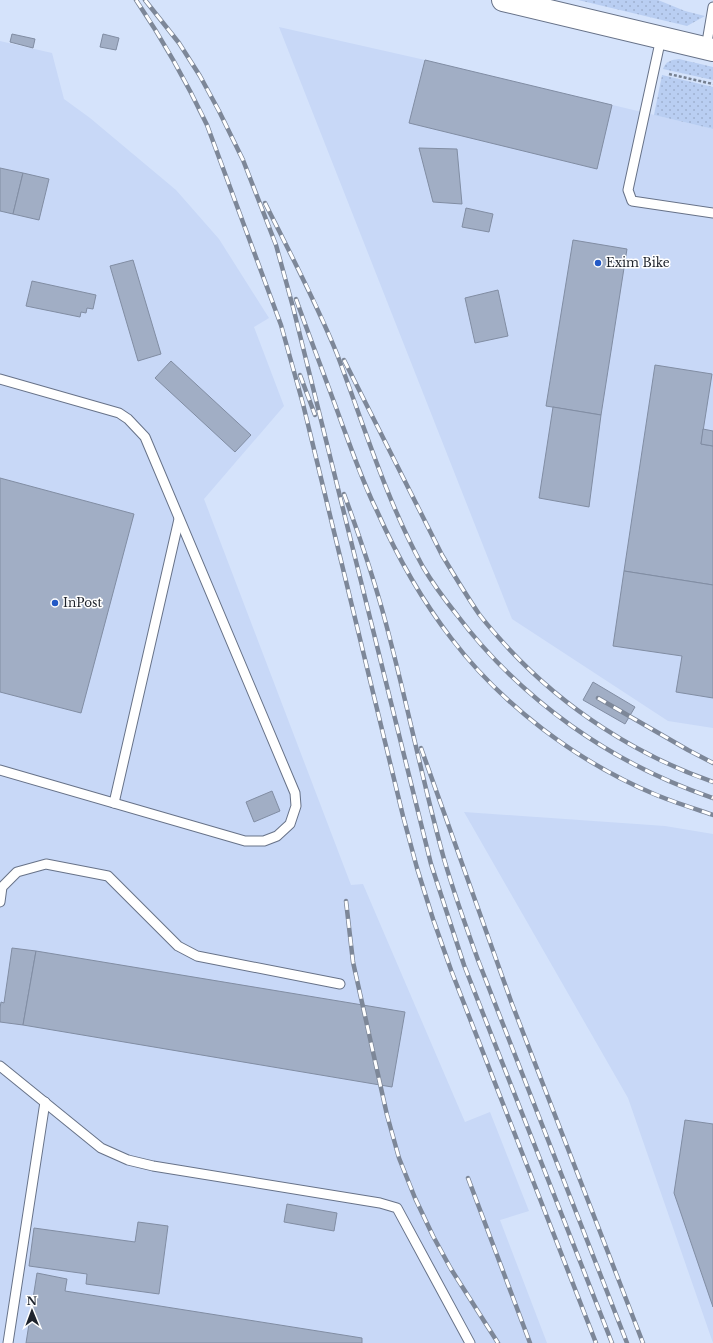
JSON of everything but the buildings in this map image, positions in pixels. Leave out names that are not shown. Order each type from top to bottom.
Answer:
[{"type":"street","points":[[503,0],[709,49]]},
{"type":"lane","points":[[709,49],[713,7]]},
{"type":"lane","points":[[661,38],[628,190],[632,201],[713,213]]},
{"type":"lane","points":[[0,379],[119,413],[128,419],[145,437],[295,793],[296,806],[290,824],[277,836],[264,841],[246,842],[0,770]]},
{"type":"lane","points":[[114,803],[180,519]]},
{"type":"lane","points":[[0,902],[2,887],[17,872],[46,864],[108,876],[178,946],[197,956],[340,984]]},
{"type":"lane","points":[[0,1066],[100,1148],[128,1160],[153,1166],[380,1203],[397,1208],[470,1343]]},
{"type":"lane","points":[[8,1343],[45,1102]]},
{"type":"path","points":[[654,70],[713,84]]},
{"type":"shaded area","points":[[578,0],[658,0],[685,11],[705,16],[687,26]]},
{"type":"shaded area","points":[[279,27],[425,60],[713,129],[713,728],[668,721],[512,619]]},
{"type":"shaded area","points":[[0,41],[52,53],[64,99],[90,118],[176,190],[219,239],[269,318],[254,327],[284,406],[204,499],[351,885],[363,884],[465,1122],[490,1112],[529,1211],[500,1220],[547,1343],[0,1343]]},
{"type":"shaded area","points":[[679,59],[713,67],[713,80],[663,69],[669,61]]},
{"type":"shaded area","points":[[662,75],[713,87],[713,129],[654,115]]},
{"type":"shaded area","points":[[464,812],[665,826],[713,834],[713,1343],[628,1098]]},
{"type":"railway","points":[[136,0],[174,61],[207,125],[281,325],[303,404],[417,868],[451,970],[596,1343]]},
{"type":"railway","points":[[145,0],[179,43],[200,76],[219,111],[243,160],[276,245],[293,307],[431,864],[464,965],[612,1343]]},
{"type":"railway","points":[[265,203],[329,335],[376,462],[410,542],[423,567],[444,598],[482,646],[510,675],[539,701],[571,726],[604,748],[639,767],[676,784],[713,798]]},
{"type":"railway","points":[[296,299],[354,457],[393,544],[410,577],[430,608],[471,663],[517,708],[542,729],[569,748],[625,781],[661,797],[713,815]]},
{"type":"railway","points":[[344,360],[442,555],[474,607],[494,632],[531,671],[554,691],[603,728],[629,744],[657,758],[684,771],[713,782]]},
{"type":"railway","points":[[300,375],[315,415]]},
{"type":"railway","points":[[344,494],[382,609],[436,828],[456,897],[478,960],[627,1343]]},
{"type":"railway","points":[[598,698],[713,763]]},
{"type":"railway","points":[[421,748],[512,1004],[643,1343]]},
{"type":"railway","points":[[346,901],[353,962],[387,1115],[399,1158],[415,1198],[433,1236],[451,1269],[498,1343]]},
{"type":"railway","points":[[468,1178],[530,1343]]},
{"type":"place","name":"Exim Bike","points":[[598,263]]},
{"type":"place","name":"InPost","points":[[55,603]]}]
